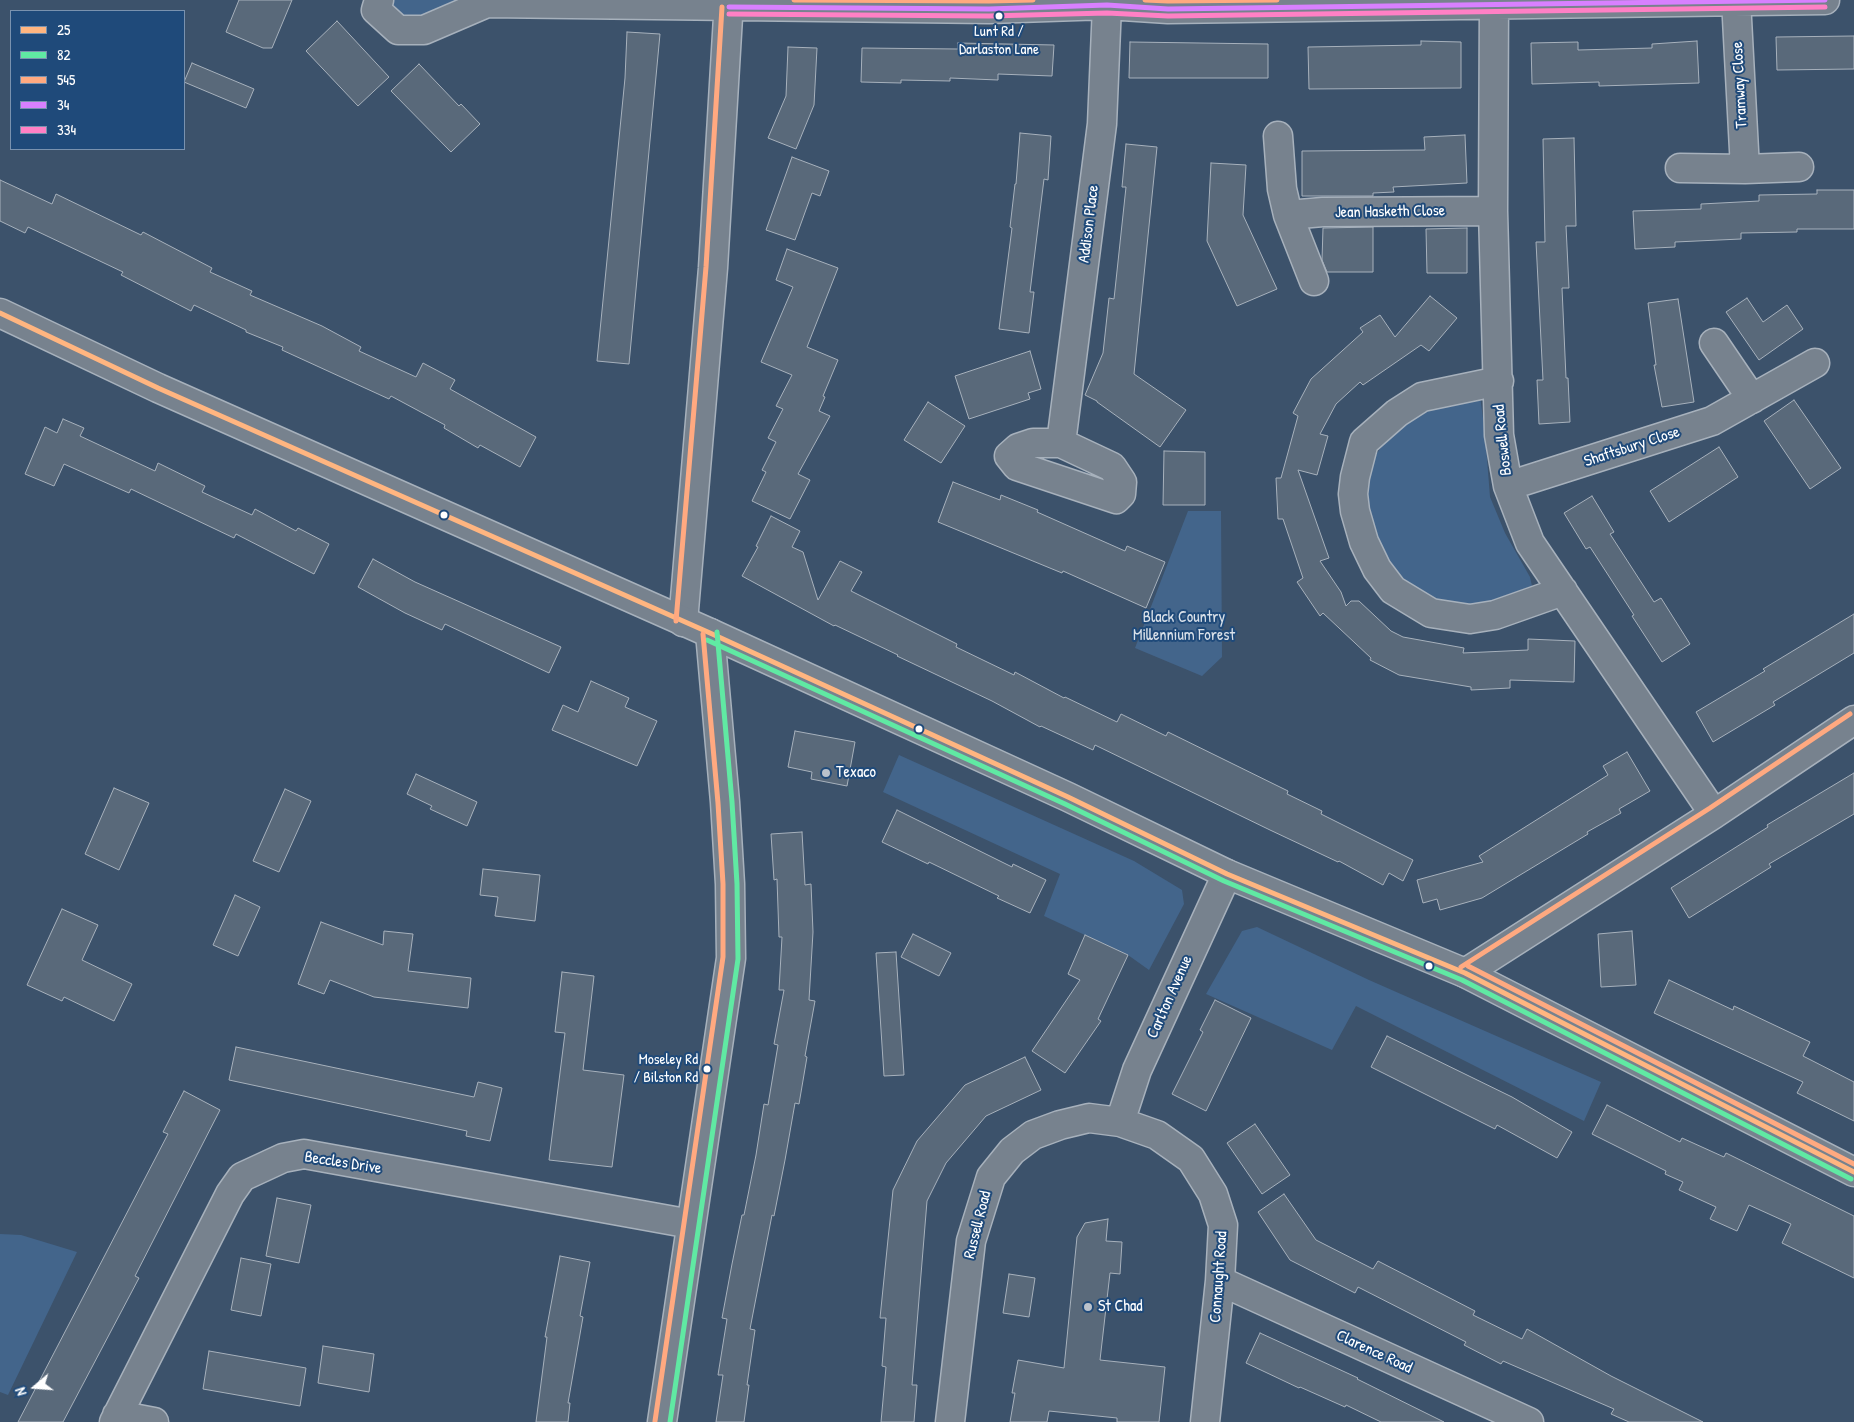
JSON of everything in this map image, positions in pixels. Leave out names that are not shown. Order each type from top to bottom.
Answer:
[{"type":"street","points":[[379,0],[376,10],[398,30],[424,30],[487,2],[1107,5],[1168,9],[1242,4],[1825,0]]},
{"type":"street","name":"Tramway Close","points":[[1736,1],[1745,169]]},
{"type":"street","points":[[683,622],[713,268],[729,3]]},
{"type":"street","name":"Boswell Road","points":[[1494,3],[1492,211],[1499,435],[1508,486],[1530,542],[1714,814]]},
{"type":"street","name":"Addison Place","points":[[1061,442],[1102,124],[1107,5]]},
{"type":"street","points":[[1278,136],[1282,189],[1288,215],[1314,281]]},
{"type":"street","points":[[1680,168],[1745,169],[1799,166]]},
{"type":"street","name":"Jean Hasketh Close","points":[[1288,215],[1324,212],[1492,211]]},
{"type":"street","points":[[0,313],[158,388],[710,633],[1059,793],[1226,874],[1465,973],[1854,1172]]},
{"type":"street","points":[[1714,343],[1752,398]]},
{"type":"street","name":"Shaftsbury Close","points":[[1508,486],[1712,421],[1815,363]]},
{"type":"street","points":[[1498,381],[1422,397],[1397,413],[1364,442],[1355,477],[1353,494],[1355,511],[1364,542],[1377,570],[1393,590],[1431,613],[1470,619],[1495,615],[1563,591]]},
{"type":"street","points":[[662,1422],[731,958],[730,884],[726,820],[710,633]]},
{"type":"street","points":[[1465,973],[1714,814],[1854,720]]},
{"type":"street","name":"Carlton Avenue","points":[[1120,1122],[1137,1070],[1226,874]]},
{"type":"street","name":"Russell Road","points":[[950,1422],[971,1241],[991,1177],[1012,1151],[1033,1135],[1060,1125],[1089,1118],[1120,1122]]},
{"type":"street","name":"Connaught Road","points":[[1120,1122],[1157,1135],[1191,1159],[1213,1194],[1223,1225],[1220,1281],[1206,1422]]},
{"type":"street","name":"Beccles Drive","points":[[115,1419],[230,1194],[242,1177],[283,1158],[304,1154],[691,1224]]},
{"type":"street","name":"Clarence Road","points":[[1220,1281],[1528,1422]]},
{"type":"street","points":[[115,1419],[154,1422]]},
{"type":"green space","points":[[390,0],[464,0],[415,19],[400,18],[391,9]]},
{"type":"green space","points":[[1480,396],[1490,497],[1505,533],[1530,577],[1532,586],[1468,609],[1427,603],[1396,579],[1375,552],[1365,500],[1371,462],[1386,440],[1412,419],[1447,402]]},
{"type":"green space","name":"Black Country Millennium Forest","points":[[1188,511],[1221,511],[1222,657],[1202,676],[1135,648]]},
{"type":"green space","points":[[899,755],[1134,861],[1182,890],[1184,904],[1149,970],[1128,955],[1044,916],[1060,874],[883,792]]},
{"type":"green space","points":[[1257,927],[1369,980],[1601,1082],[1584,1121],[1356,1006],[1332,1050],[1206,994],[1242,931]]},
{"type":"green space","points":[[0,1234],[21,1235],[77,1252],[8,1395],[0,1392]]},
{"type":"building","points":[[239,0],[292,0],[272,48],[263,48],[226,32]]},
{"type":"building","points":[[337,21],[389,77],[358,106],[306,51]]},
{"type":"building","points":[[627,32],[660,34],[629,364],[597,361],[625,78]]},
{"type":"building","points":[[1854,36],[1854,69],[1777,70],[1776,37]]},
{"type":"building","points":[[1421,41],[1461,42],[1461,88],[1309,89],[1308,47],[1421,45]]},
{"type":"building","points":[[1697,41],[1699,83],[1599,86],[1599,82],[1532,84],[1531,43],[1578,42],[1578,50],[1652,48],[1652,44]]},
{"type":"building","points":[[1130,42],[1268,44],[1268,78],[1129,78]]},
{"type":"building","points":[[958,43],[1054,45],[1052,76],[998,74],[998,80],[950,78],[950,81],[901,80],[901,83],[861,82],[862,48],[958,49]]},
{"type":"building","points":[[788,47],[817,48],[814,105],[796,149],[768,138],[786,96]]},
{"type":"building","points":[[192,63],[254,89],[246,108],[185,82]]},
{"type":"building","points":[[419,64],[459,106],[461,104],[480,124],[451,152],[391,91]]},
{"type":"building","points":[[1020,133],[1051,136],[1048,180],[1044,179],[1030,292],[1034,292],[1029,333],[999,329],[1012,228],[1010,227]]},
{"type":"building","points":[[1465,135],[1467,183],[1393,187],[1394,192],[1373,193],[1373,196],[1302,196],[1302,151],[1425,150],[1424,137]]},
{"type":"building","points":[[1574,138],[1576,226],[1566,226],[1569,288],[1562,288],[1570,422],[1539,424],[1537,380],[1543,380],[1536,242],[1545,242],[1543,139]]},
{"type":"building","points":[[1126,144],[1157,147],[1134,374],[1186,410],[1160,447],[1097,401],[1085,395],[1103,353],[1109,298],[1114,299],[1126,187],[1122,187]]},
{"type":"building","points":[[792,157],[829,171],[820,196],[812,193],[795,240],[766,230]]},
{"type":"building","points":[[1211,163],[1246,165],[1243,215],[1277,289],[1237,306],[1207,241]]},
{"type":"building","points":[[0,180],[52,204],[56,194],[141,235],[143,232],[212,268],[210,272],[252,291],[250,295],[322,326],[361,347],[359,351],[416,377],[423,363],[455,380],[450,389],[536,437],[520,467],[480,445],[478,448],[444,428],[445,425],[391,396],[389,399],[282,350],[283,347],[246,332],[246,330],[194,305],[191,311],[121,275],[123,272],[28,227],[25,233],[0,221]]},
{"type":"building","points":[[1817,190],[1854,190],[1854,229],[1797,229],[1797,232],[1741,233],[1741,239],[1675,242],[1675,247],[1635,249],[1633,211],[1701,209],[1701,204],[1759,201],[1759,195],[1817,194]]},
{"type":"building","points":[[1373,227],[1373,272],[1327,272],[1322,260],[1323,228]]},
{"type":"building","points":[[1467,228],[1467,273],[1427,273],[1426,229]]},
{"type":"building","points":[[787,249],[838,268],[807,347],[838,360],[819,411],[830,416],[798,474],[810,480],[790,519],[752,501],[766,472],[762,470],[776,442],[768,438],[783,409],[776,406],[792,375],[761,362],[793,287],[776,280]]},
{"type":"building","points":[[1430,296],[1457,318],[1429,351],[1421,345],[1363,385],[1360,382],[1336,404],[1320,434],[1328,436],[1317,475],[1298,470],[1329,558],[1320,561],[1341,592],[1346,606],[1351,601],[1359,601],[1391,631],[1403,637],[1464,648],[1463,653],[1528,650],[1528,639],[1575,641],[1574,682],[1510,680],[1510,688],[1471,690],[1471,687],[1399,675],[1370,660],[1371,658],[1323,613],[1320,616],[1297,582],[1303,578],[1283,519],[1278,519],[1276,478],[1281,478],[1298,416],[1293,413],[1311,379],[1363,332],[1360,328],[1380,315],[1395,337]]},
{"type":"building","points":[[1747,298],[1763,322],[1787,305],[1803,329],[1759,360],[1726,312]]},
{"type":"building","points":[[1678,299],[1694,402],[1662,407],[1654,365],[1656,365],[1648,303]]},
{"type":"building","points":[[1030,351],[1041,389],[1028,393],[1030,399],[969,419],[955,376]]},
{"type":"building","points":[[1794,400],[1841,468],[1810,489],[1764,421]]},
{"type":"building","points":[[928,402],[965,426],[941,463],[904,440]]},
{"type":"building","points":[[63,419],[84,428],[80,436],[155,471],[158,463],[205,486],[202,492],[252,515],[255,509],[296,531],[298,528],[329,544],[314,574],[236,534],[234,538],[131,489],[129,493],[64,464],[54,486],[25,474],[45,427],[57,433]]},
{"type":"building","points":[[1719,447],[1738,477],[1669,522],[1650,491]]},
{"type":"building","points":[[1164,451],[1205,452],[1205,505],[1163,505]]},
{"type":"building","points":[[953,482],[1000,500],[1001,495],[1038,510],[1037,512],[1125,551],[1127,546],[1165,562],[1146,608],[1063,571],[1062,573],[938,522]]},
{"type":"building","points":[[1592,496],[1614,532],[1610,534],[1654,602],[1661,598],[1690,644],[1662,662],[1590,547],[1586,549],[1564,513]]},
{"type":"building","points":[[771,516],[800,531],[792,547],[803,552],[818,600],[840,561],[862,572],[851,591],[957,644],[956,647],[1014,675],[1015,672],[1064,698],[1117,722],[1121,714],[1166,736],[1168,732],[1288,791],[1287,794],[1322,811],[1321,814],[1413,860],[1403,881],[1389,873],[1383,885],[1339,861],[1270,830],[1095,745],[1093,750],[1040,727],[992,701],[834,626],[742,576],[758,547],[756,546]]},
{"type":"building","points":[[373,559],[415,582],[561,647],[549,673],[445,624],[442,630],[405,613],[358,587]]},
{"type":"building","points":[[1854,614],[1854,653],[1773,702],[1775,705],[1713,742],[1696,712],[1765,671],[1763,669]]},
{"type":"building","points":[[591,681],[629,698],[625,707],[657,721],[637,766],[552,730],[563,705],[578,712]]},
{"type":"building","points":[[795,731],[855,742],[847,786],[811,779],[812,772],[788,767]]},
{"type":"building","points":[[1627,752],[1650,791],[1619,809],[1621,813],[1587,832],[1588,834],[1482,898],[1440,910],[1437,899],[1423,903],[1417,880],[1483,862],[1479,856],[1608,775],[1603,766]]},
{"type":"building","points":[[1854,773],[1854,814],[1769,864],[1771,867],[1689,918],[1671,888],[1768,827],[1767,825]]},
{"type":"building","points":[[416,774],[477,802],[467,826],[430,809],[432,806],[407,794]]},
{"type":"building","points":[[114,788],[149,803],[119,870],[85,854]]},
{"type":"building","points":[[285,789],[311,801],[279,872],[253,861]]},
{"type":"building","points":[[897,810],[1012,867],[1013,864],[1046,880],[1030,913],[929,862],[928,864],[882,842]]},
{"type":"building","points":[[802,832],[805,885],[811,884],[813,932],[809,1000],[815,1001],[805,1056],[807,1057],[799,1104],[795,1103],[750,1329],[755,1330],[744,1422],[716,1422],[723,1375],[718,1375],[727,1319],[722,1318],[756,1155],[764,1104],[768,1105],[778,1045],[774,1044],[784,990],[779,990],[782,937],[779,937],[777,879],[774,880],[771,834]]},
{"type":"building","points":[[483,869],[540,875],[535,921],[495,916],[498,897],[480,895]]},
{"type":"building","points":[[235,895],[260,907],[238,956],[213,945]]},
{"type":"building","points":[[62,909],[98,925],[82,960],[132,984],[114,1021],[64,997],[62,1001],[27,985]]},
{"type":"building","points":[[321,922],[383,945],[384,931],[413,934],[408,971],[471,978],[468,1008],[374,997],[330,980],[324,994],[298,984]]},
{"type":"building","points":[[1632,931],[1636,985],[1601,987],[1598,934]]},
{"type":"building","points":[[913,934],[951,953],[939,976],[901,957]]},
{"type":"building","points":[[1085,935],[1128,955],[1098,1019],[1101,1021],[1065,1073],[1032,1051],[1080,980],[1068,974]]},
{"type":"building","points":[[896,952],[904,1075],[884,1076],[876,953]]},
{"type":"building","points":[[562,972],[594,976],[583,1070],[624,1075],[612,1167],[549,1160],[565,1033],[555,1032]]},
{"type":"building","points":[[1669,980],[1733,1010],[1734,1006],[1810,1042],[1803,1056],[1854,1082],[1854,1121],[1797,1093],[1803,1082],[1654,1013]]},
{"type":"building","points":[[1215,1000],[1251,1018],[1206,1111],[1172,1094],[1203,1032],[1200,1030]]},
{"type":"building","points":[[1387,1036],[1512,1097],[1572,1132],[1557,1158],[1497,1125],[1495,1129],[1371,1067]]},
{"type":"building","points":[[236,1047],[474,1097],[478,1082],[502,1088],[490,1141],[466,1136],[467,1131],[229,1080]]},
{"type":"building","points":[[1025,1057],[1041,1090],[986,1116],[946,1163],[927,1201],[912,1385],[917,1385],[914,1422],[881,1422],[886,1367],[882,1366],[886,1318],[880,1318],[893,1190],[917,1141],[965,1085]]},
{"type":"building","points":[[184,1091],[220,1110],[135,1276],[139,1278],[63,1422],[18,1422],[168,1134],[163,1132]]},
{"type":"building","points":[[1607,1105],[1680,1142],[1682,1138],[1724,1157],[1726,1153],[1854,1216],[1854,1278],[1782,1243],[1791,1224],[1749,1205],[1737,1231],[1710,1219],[1716,1207],[1679,1190],[1683,1182],[1665,1174],[1666,1171],[1592,1134]]},
{"type":"building","points":[[1255,1124],[1290,1175],[1262,1194],[1227,1143]]},
{"type":"building","points":[[1284,1194],[1316,1240],[1373,1269],[1378,1261],[1475,1311],[1473,1315],[1522,1339],[1527,1329],[1611,1376],[1703,1422],[1629,1422],[1611,1414],[1614,1409],[1503,1361],[1501,1364],[1464,1345],[1466,1342],[1358,1287],[1355,1293],[1290,1260],[1258,1212]]},
{"type":"building","points":[[277,1198],[311,1205],[299,1263],[266,1256]]},
{"type":"building","points":[[1108,1219],[1106,1241],[1122,1242],[1120,1274],[1110,1273],[1100,1360],[1165,1367],[1159,1422],[1117,1422],[1117,1418],[1049,1411],[1047,1422],[1010,1422],[1015,1393],[1012,1393],[1018,1360],[1064,1368],[1077,1237],[1085,1223]]},
{"type":"building","points":[[560,1256],[590,1262],[580,1316],[583,1317],[568,1403],[570,1403],[568,1422],[536,1422],[547,1337],[545,1337]]},
{"type":"building","points":[[241,1258],[271,1264],[261,1316],[231,1310]]},
{"type":"building","points":[[1009,1274],[1035,1278],[1029,1317],[1003,1313]]},
{"type":"building","points":[[1260,1333],[1358,1378],[1444,1422],[1381,1422],[1346,1405],[1345,1407],[1299,1388],[1246,1363]]},
{"type":"building","points":[[323,1346],[374,1354],[369,1392],[318,1383]]},
{"type":"building","points":[[209,1351],[306,1368],[300,1406],[203,1389]]},
{"type":"transit line","name":"545","points":[[794,0],[1033,0]]},
{"type":"transit line","name":"545","points":[[1145,0],[1277,0]]},
{"type":"transit line","name":"34","points":[[729,7],[989,9],[1107,5],[1168,9],[1825,0]]},
{"type":"transit line","name":"545","points":[[676,621],[706,267],[722,7]]},
{"type":"transit line","name":"334","points":[[729,14],[989,16],[1107,13],[1168,16],[1825,7]]},
{"type":"transit line","name":"25","points":[[0,313],[158,388],[710,633],[1068,797],[1227,874],[1465,973],[1854,1172]]},
{"type":"transit line","name":"82","points":[[670,1422],[738,959],[737,884],[732,802],[717,632]]},
{"type":"transit line","name":"545","points":[[655,1421],[723,957],[723,884],[718,803],[703,634]]},
{"type":"transit line","name":"82","points":[[707,640],[1065,804],[1224,881],[1462,980],[1851,1179]]},
{"type":"transit line","name":"545","points":[[1461,967],[1710,808],[1850,714]]},
{"type":"transit line","name":"545","points":[[1468,966],[1854,1164]]},
{"type":"place","name":"Lunt Rd / Darlaston Lane","points":[[999,16]]},
{"type":"place","name":"Texaco","points":[[826,773]]},
{"type":"place","name":"Moseley Rd / Bilston Rd","points":[[707,1069]]},
{"type":"place","name":"St Chad","points":[[1088,1307]]}]
